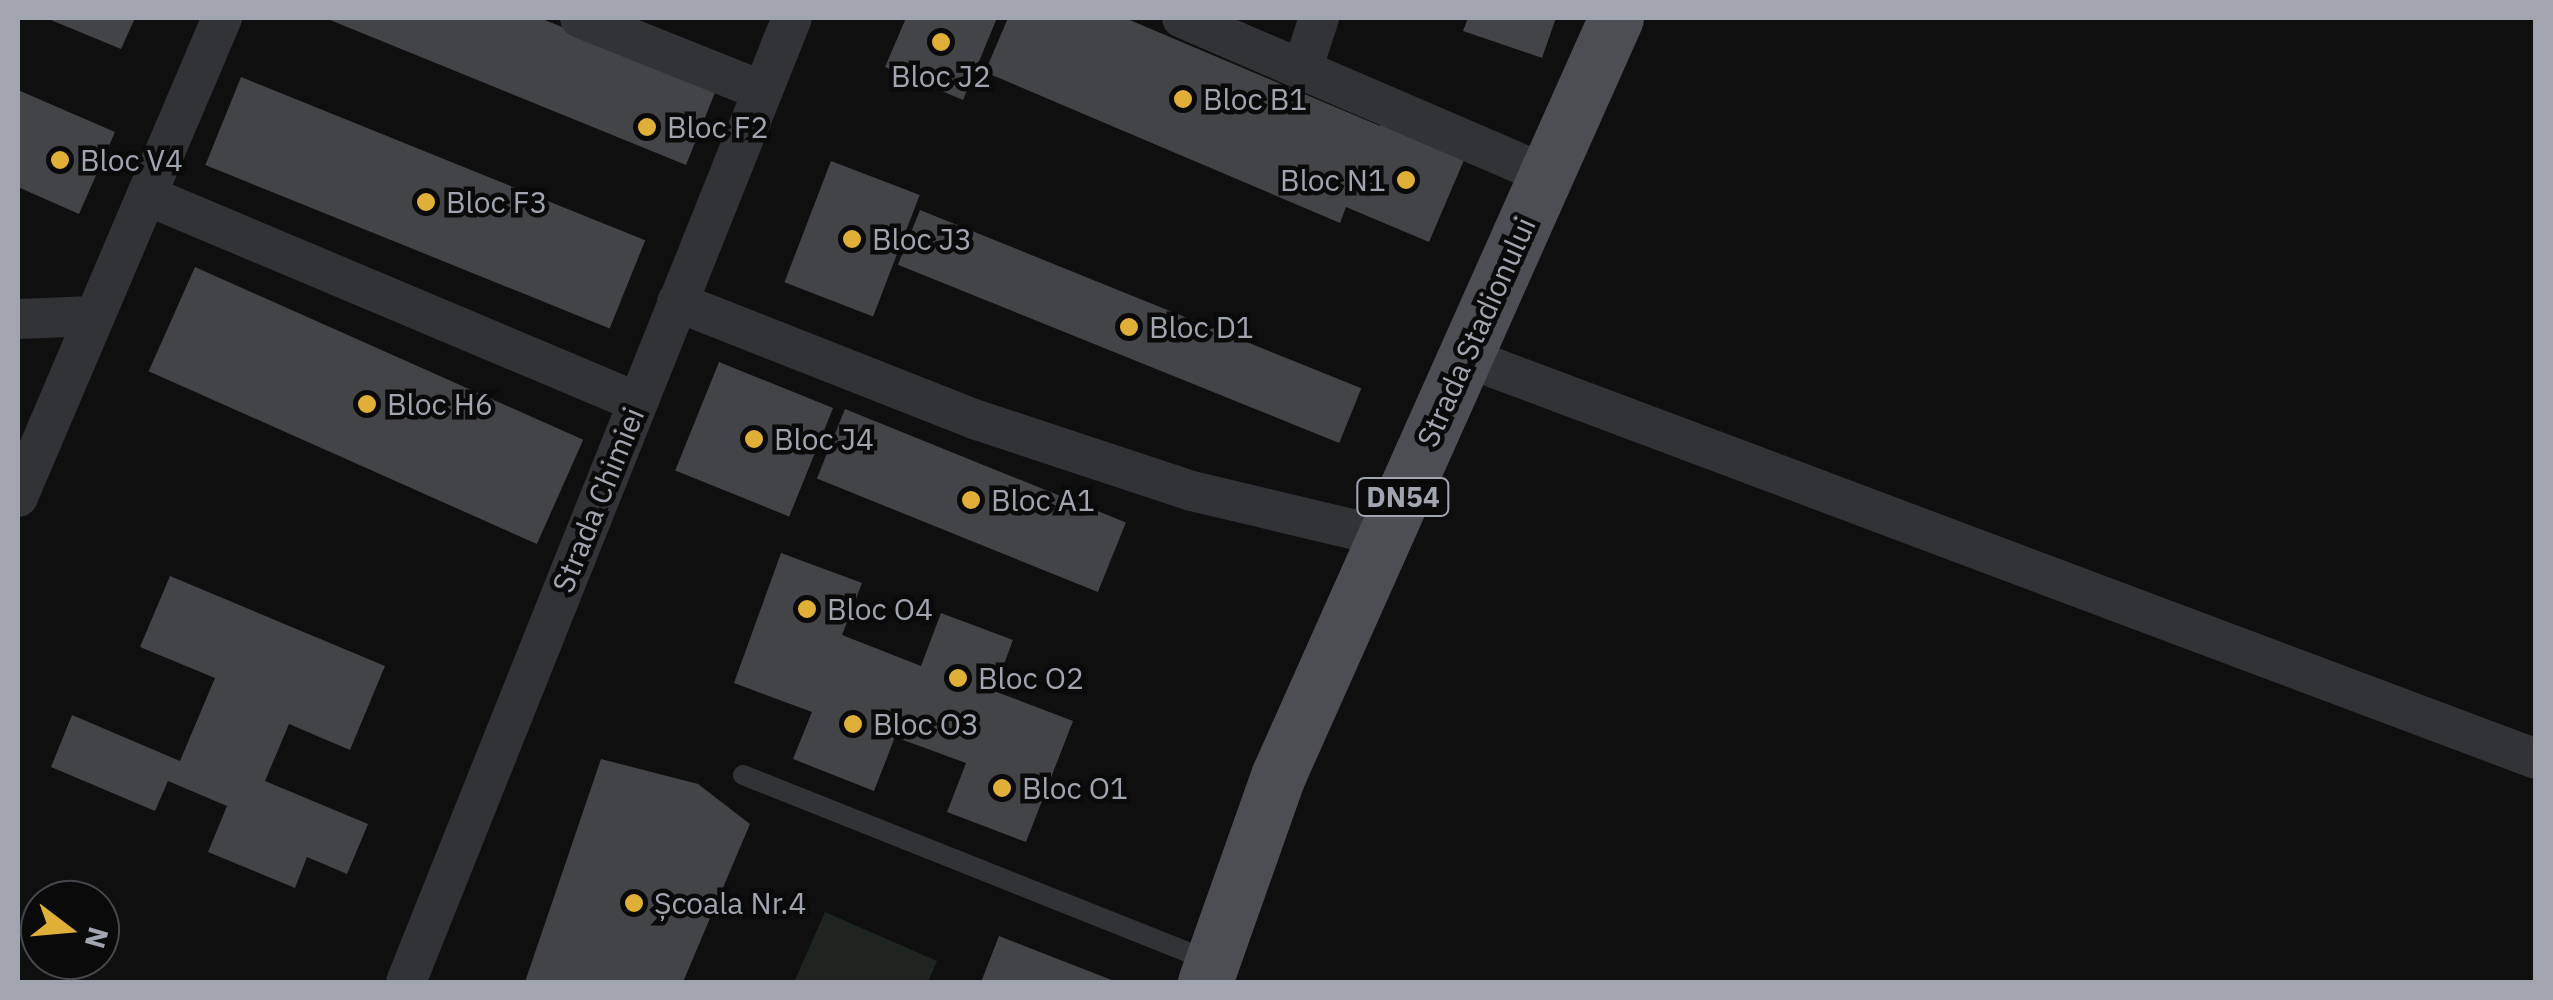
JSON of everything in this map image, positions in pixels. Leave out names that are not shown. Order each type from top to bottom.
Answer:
[{"type":"main road","name":"Strada Stadionului","points":[[1208,972],[1278,776],[1616,18]]},
{"type":"street","points":[[18,496],[222,18]]},
{"type":"street","points":[[580,18],[760,90]]},
{"type":"street","name":"Strada Chimiei","points":[[406,982],[792,18]]},
{"type":"street","points":[[1182,18],[1546,175]]},
{"type":"street","points":[[1302,70],[1319,18]]},
{"type":"street","points":[[148,196],[637,402]]},
{"type":"street","points":[[677,302],[994,426],[1192,491],[1385,537]]},
{"type":"street","points":[[18,319],[95,316]]},
{"type":"street","points":[[1465,357],[2536,759]]},
{"type":"lane","points":[[743,775],[1208,972]]},
{"type":"shaded area","points":[[825,912],[937,961],[928,982],[794,982]]},
{"type":"building","points":[[46,18],[135,18],[121,49]]},
{"type":"building","name":"Bloc F2","points":[[325,18],[540,18],[716,90],[686,165]]},
{"type":"building","name":"Bloc J2","points":[[906,18],[997,18],[963,100],[885,67]]},
{"type":"building","name":"Bloc B1","points":[[1008,18],[1125,18],[1380,126],[1383,118],[1467,153],[1429,242],[1346,207],[1340,223],[985,72]]},
{"type":"building","points":[[1468,18],[1556,18],[1542,58],[1463,31]]},
{"type":"building","name":"Bloc F3","points":[[241,77],[645,240],[610,328],[205,165]]},
{"type":"building","name":"Bloc V4","points":[[18,90],[115,132],[79,214],[18,187]]},
{"type":"building","name":"Bloc J3","points":[[831,161],[920,195],[873,316],[784,282]]},
{"type":"building","name":"Bloc D1","points":[[920,210],[1361,388],[1339,443],[898,265]]},
{"type":"building","name":"Bloc H6","points":[[195,267],[583,440],[537,544],[149,371]]},
{"type":"building","name":"Bloc J4","points":[[719,362],[833,408],[789,517],[675,470]]},
{"type":"building","name":"Bloc A1","points":[[845,409],[1126,523],[1098,592],[817,479]]},
{"type":"building","points":[[781,553],[862,583],[842,635],[921,666],[941,613],[1013,640],[994,691],[1073,721],[1026,842],[947,812],[966,763],[895,737],[874,791],[793,759],[812,712],[734,683]]},
{"type":"building","points":[[170,576],[385,666],[350,750],[289,724],[265,781],[368,824],[347,874],[307,857],[295,888],[208,852],[227,806],[168,781],[155,811],[51,767],[72,715],[180,761],[215,678],[140,647]]},
{"type":"building","name":"Școala Nr.4","points":[[601,759],[698,784],[750,824],[683,982],[525,982]]},
{"type":"building","points":[[999,936],[1117,982],[981,982]]},
{"type":"place","name":"Bloc J2","points":[[941,42]]},
{"type":"place","name":"Bloc B1","points":[[1183,99]]},
{"type":"place","name":"Bloc F2","points":[[647,127]]},
{"type":"place","name":"Bloc V4","points":[[60,160]]},
{"type":"place","name":"Bloc N1","points":[[1406,180]]},
{"type":"place","name":"Bloc F3","points":[[426,202]]},
{"type":"place","name":"Bloc J3","points":[[852,239]]},
{"type":"place","name":"Bloc D1","points":[[1129,327]]},
{"type":"place","name":"Bloc H6","points":[[367,404]]},
{"type":"place","name":"Bloc J4","points":[[754,439]]},
{"type":"place","name":"Bloc A1","points":[[971,500]]},
{"type":"place","name":"Bloc O4","points":[[807,609]]},
{"type":"place","name":"Bloc O2","points":[[958,678]]},
{"type":"place","name":"Bloc O3","points":[[853,724]]},
{"type":"place","name":"Bloc O1","points":[[1002,788]]},
{"type":"place","name":"Școala Nr.4","points":[[634,903]]}]
